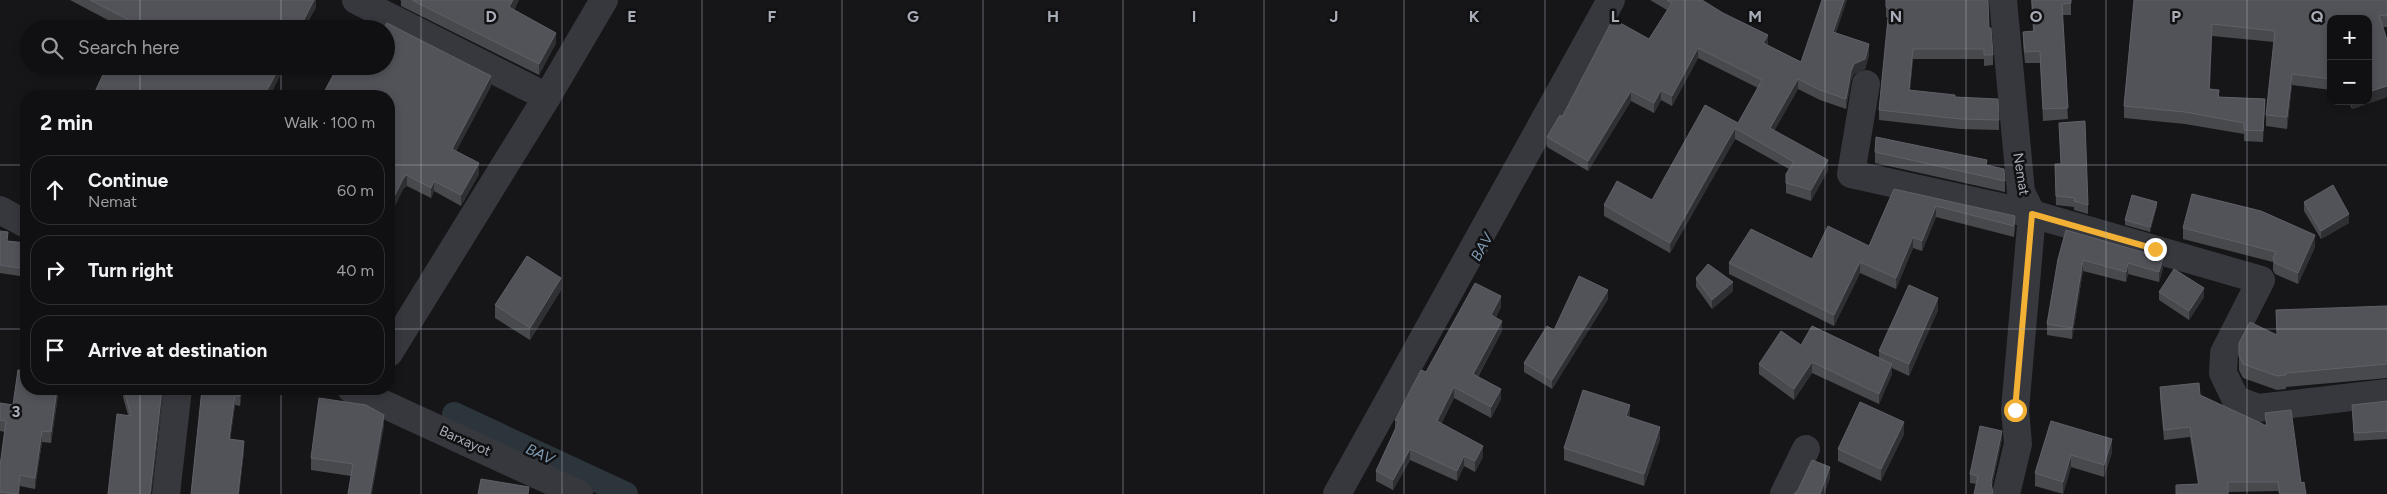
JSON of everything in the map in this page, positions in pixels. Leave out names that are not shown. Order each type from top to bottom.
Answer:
[{"type":"street","points":[[356,0],[547,97]]},
{"type":"street","points":[[395,343],[547,97],[604,0]]},
{"type":"street","points":[[1336,494],[1611,0]]},
{"type":"street","name":"Nemat","points":[[2004,0],[2021,192],[2032,214],[2015,410],[2018,444],[2006,494]]},
{"type":"street","points":[[1866,84],[1851,174],[2032,214],[2261,280],[2224,353],[2223,373],[2236,400],[2258,408],[2387,392]]},
{"type":"street","points":[[0,210],[20,221]]},
{"type":"street","points":[[166,494],[177,395]]},
{"type":"street","name":"Barxayot","points":[[368,395],[550,487],[579,494]]},
{"type":"street","points":[[1784,494],[1806,449]]},
{"type":"building","points":[[90,0],[314,0],[304,20],[129,20]]},
{"type":"building","points":[[412,0],[513,0],[509,7],[556,33],[539,64]]},
{"type":"building","points":[[1667,0],[1702,0],[1723,13],[1768,35],[1763,43],[1801,62],[1822,0],[1844,0],[1833,32],[1869,44],[1865,59],[1854,64],[1851,71],[1846,99],[1820,90],[1798,79],[1770,128],[1828,160],[1811,190],[1786,183],[1786,174],[1794,162],[1735,128],[1670,243],[1604,205],[1617,181],[1652,200],[1705,105],[1738,123],[1762,80],[1698,48],[1672,96],[1661,90],[1654,103],[1631,91],[1588,161],[1547,137],[1560,115],[1562,117],[1613,19],[1649,39],[1672,3]]},
{"type":"building","points":[[1886,0],[1988,0],[1989,28],[1991,28],[1993,55],[1984,55],[1984,49],[1913,49],[1909,90],[1955,95],[1955,97],[1998,99],[1999,120],[1960,119],[1879,110],[1889,8],[1886,7]]},
{"type":"building","points":[[2032,0],[2071,0],[2071,3],[2062,4],[2068,108],[2043,109],[2040,51],[2025,52],[2023,32],[2034,31]]},
{"type":"building","points":[[2134,0],[2387,0],[2387,16],[2379,15],[2387,40],[2387,86],[2372,91],[2372,15],[2327,15],[2327,78],[2292,74],[2287,117],[2266,115],[2275,31],[2212,24],[2209,89],[2219,90],[2218,97],[2265,99],[2263,131],[2244,130],[2244,123],[2185,112],[2124,106]]},
{"type":"building","points":[[395,27],[491,76],[452,149],[479,163],[461,195],[434,181],[431,188],[407,175],[404,177],[395,195],[395,90],[325,90],[333,75],[395,75]]},
{"type":"building","points":[[103,75],[275,75],[267,90],[96,90]]},
{"type":"building","points":[[2085,121],[2088,205],[2074,201],[2075,198],[2056,196],[2055,164],[2061,164],[2059,123]]},
{"type":"building","points":[[1876,137],[1987,160],[1986,165],[2004,169],[2005,181],[1875,152]]},
{"type":"building","points":[[2333,185],[2349,214],[2321,231],[2304,202]]},
{"type":"building","points":[[1894,189],[2015,216],[2014,226],[1936,206],[1922,241],[1913,237],[1896,278],[1860,262],[1834,315],[1729,263],[1751,229],[1812,259],[1828,226],[1869,246]]},
{"type":"building","points":[[2192,194],[2261,211],[2315,235],[2298,273],[2275,263],[2273,258],[2276,252],[2183,228]]},
{"type":"building","points":[[2132,195],[2157,202],[2150,227],[2125,220]]},
{"type":"building","points":[[2066,230],[2163,258],[2159,272],[2128,263],[2126,272],[2083,260],[2072,328],[2047,324],[2058,259]]},
{"type":"building","points":[[0,231],[8,232],[7,241],[20,242],[20,268],[0,265]]},
{"type":"building","points":[[527,256],[561,278],[530,328],[495,305]]},
{"type":"building","points":[[1708,264],[1733,282],[1712,300],[1696,278]]},
{"type":"building","points":[[2174,269],[2204,288],[2189,311],[2159,292]]},
{"type":"building","points":[[1579,276],[1608,290],[1552,380],[1524,363],[1547,326],[1554,330]]},
{"type":"building","points":[[1475,283],[1501,296],[1491,315],[1502,321],[1473,374],[1501,389],[1491,407],[1454,387],[1437,421],[1483,446],[1475,461],[1464,456],[1457,471],[1410,449],[1393,480],[1376,471],[1399,421],[1395,420],[1421,370],[1426,372]]},
{"type":"building","points":[[1909,285],[1938,298],[1909,364],[1879,351]]},
{"type":"building","points":[[2387,306],[2387,364],[2286,373],[2286,375],[2277,376],[2243,364],[2239,356],[2239,343],[2250,322],[2277,335],[2276,310]]},
{"type":"building","points":[[1812,326],[1892,364],[1879,394],[1812,362],[1794,389],[1759,364],[1781,331],[1801,345]]},
{"type":"building","points":[[18,370],[20,370],[20,395],[56,395],[51,432],[42,431],[35,478],[20,475],[18,494],[0,492],[0,466],[6,421],[0,420],[0,403],[13,405]]},
{"type":"building","points":[[2199,383],[2200,395],[2267,426],[2265,413],[2291,410],[2301,483],[2304,482],[2306,494],[2280,494],[2278,482],[2228,482],[2228,494],[2176,494],[2176,485],[2199,484],[2190,427],[2164,430],[2160,387]]},
{"type":"building","points":[[1583,390],[1630,405],[1626,416],[1660,427],[1644,474],[1564,448]]},
{"type":"building","points":[[126,395],[161,395],[150,494],[108,494],[117,414],[131,416]]},
{"type":"building","points":[[201,395],[235,395],[229,439],[244,441],[238,494],[191,494]]},
{"type":"building","points":[[319,398],[366,405],[384,415],[370,494],[348,494],[353,464],[311,458]]},
{"type":"building","points":[[2387,401],[2387,431],[2354,433],[2352,405]]},
{"type":"building","points":[[1860,402],[1904,422],[1881,469],[1838,449]]},
{"type":"building","points":[[2051,421],[2112,439],[2104,465],[2071,455],[2063,482],[2035,473]]},
{"type":"building","points":[[1980,426],[2002,431],[1991,482],[1993,494],[1974,494],[1978,476],[1970,474]]},
{"type":"building","points":[[1812,460],[1830,467],[1820,494],[1794,494],[1798,490]]},
{"type":"building","points":[[481,479],[529,487],[528,494],[478,494]]},
{"type":"waterway","name":"BAV","points":[[454,414],[626,494]]},
{"type":"route","points":[[2015,410],[2032,214],[2155,249]]}]
